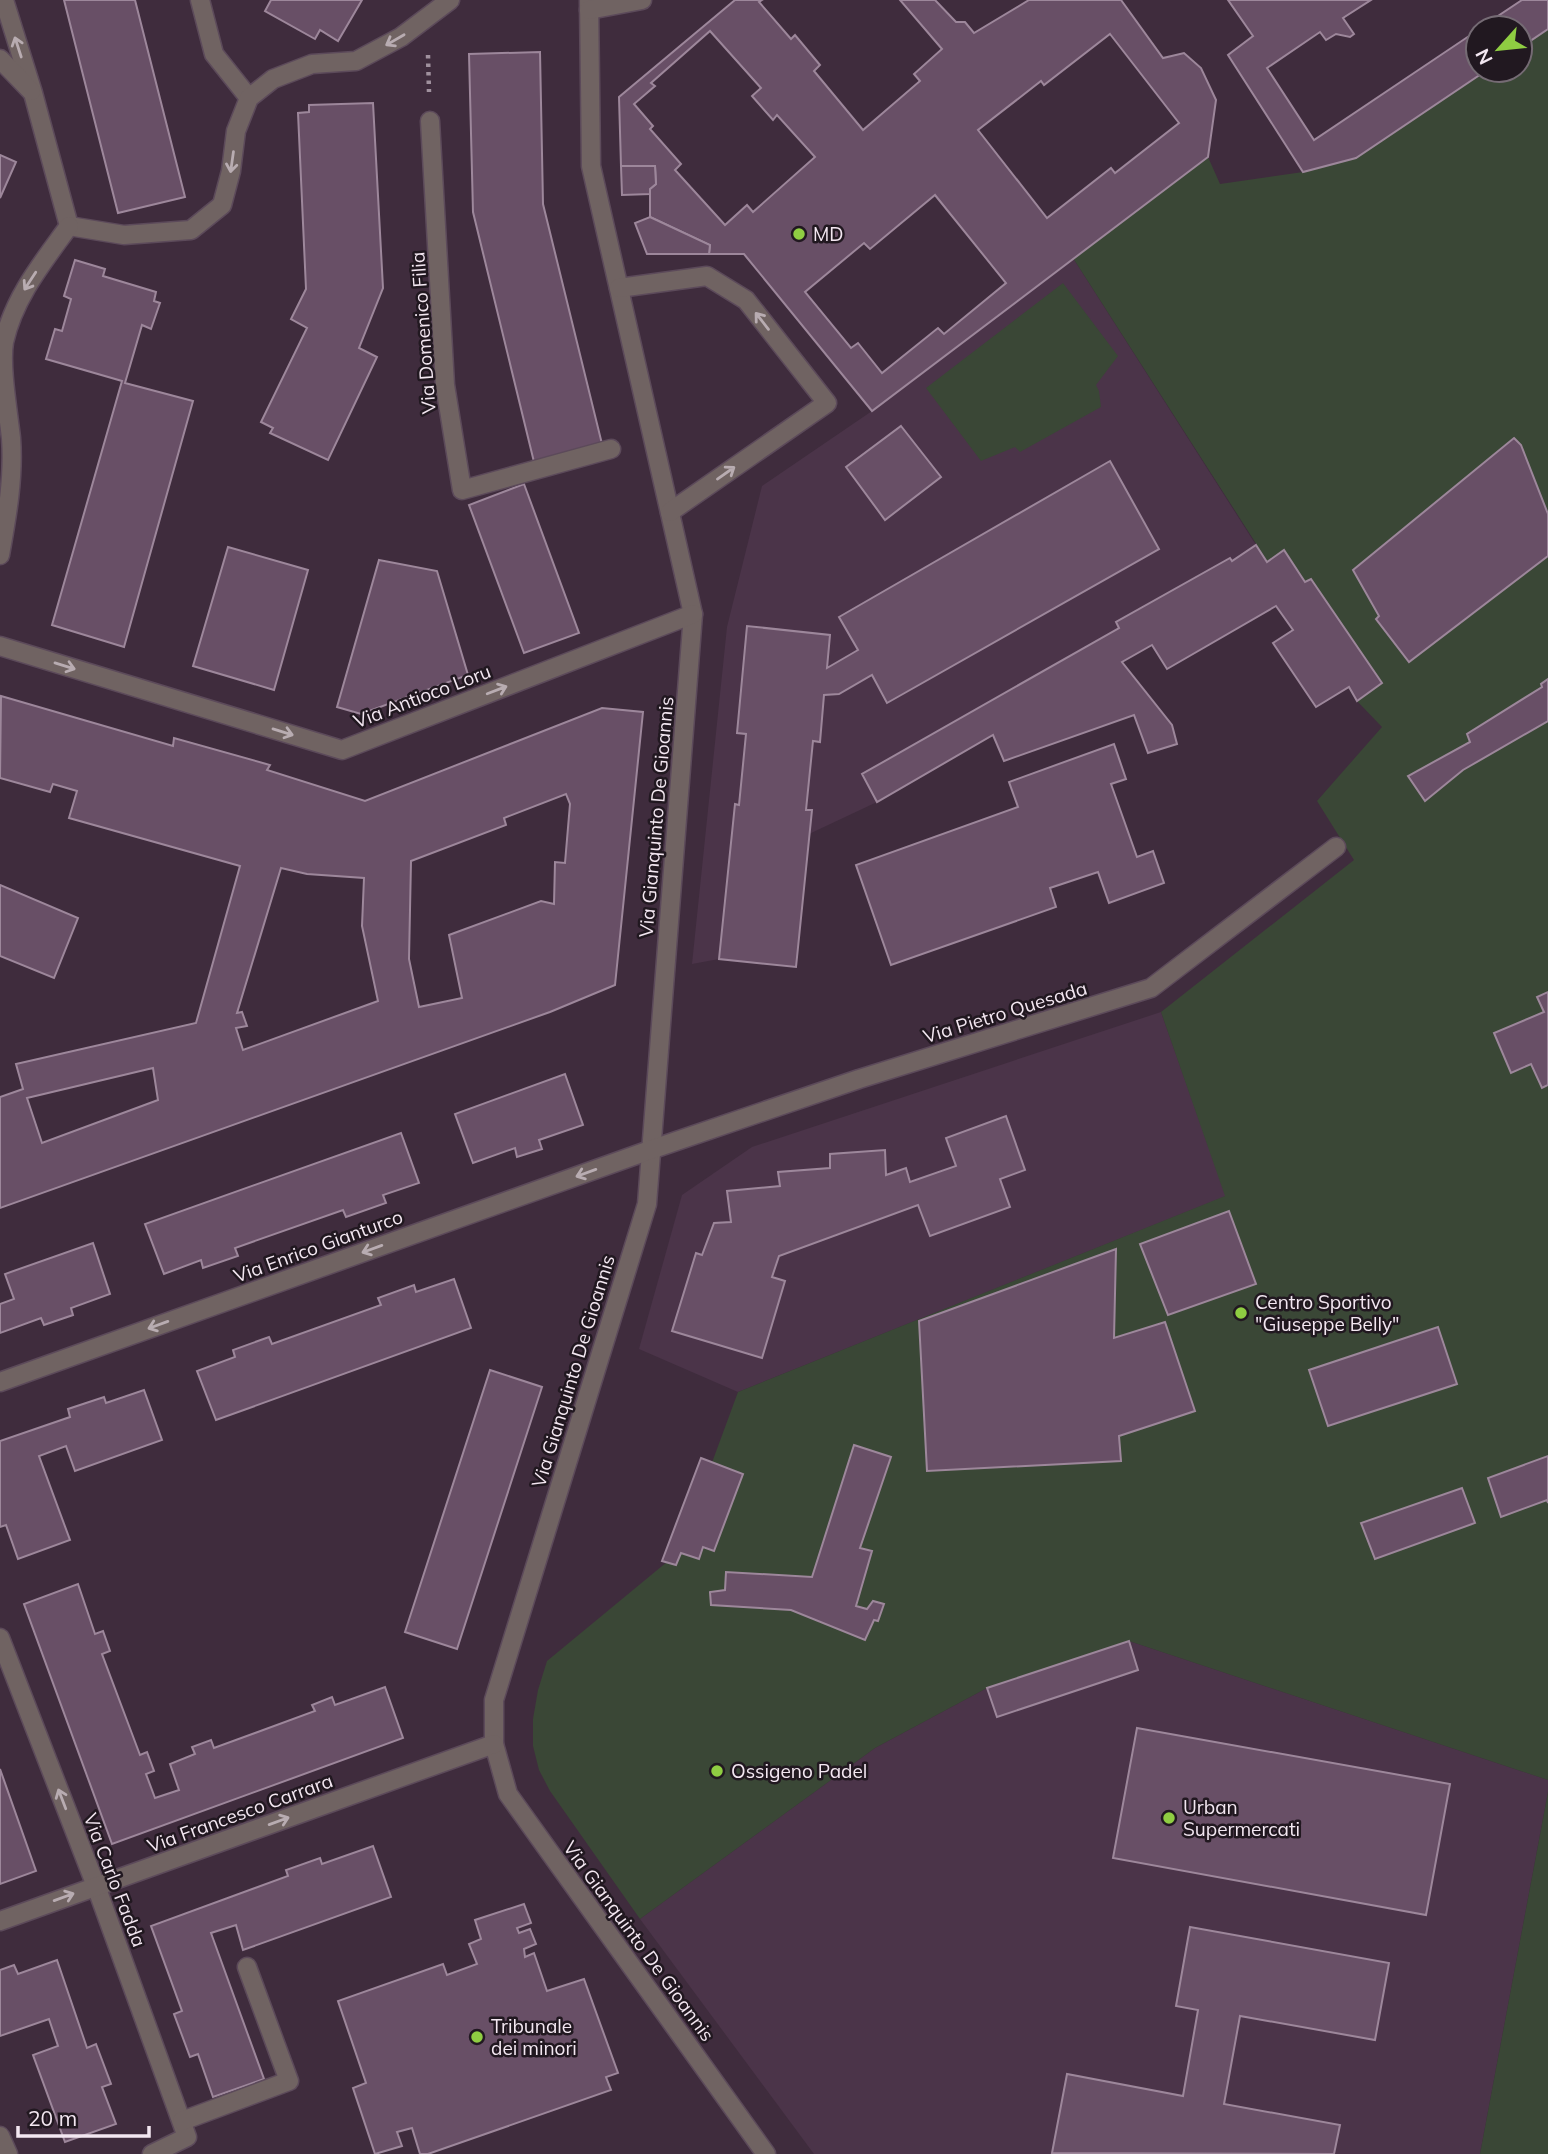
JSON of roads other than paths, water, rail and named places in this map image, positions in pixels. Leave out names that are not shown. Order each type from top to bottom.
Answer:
[{"type":"street","points":[[4,0],[33,93],[69,226]]},
{"type":"street","points":[[200,0],[214,54],[249,98]]},
{"type":"street","points":[[69,226],[124,235],[191,230],[222,205],[231,171],[236,131],[249,98],[273,79],[312,64],[356,61],[401,37],[450,0]]},
{"type":"street","points":[[589,5],[642,0]]},
{"type":"street","name":"Via Gianquinto De Gioannis","points":[[589,5],[591,166],[693,614],[647,1204],[494,1700],[494,1744],[508,1794],[766,2154]]},
{"type":"street","points":[[0,59],[33,93]]},
{"type":"street","name":"Via Domenico Filia","points":[[430,121],[445,384],[462,490],[611,449]]},
{"type":"street","points":[[0,555],[10,504],[11,453],[4,388],[3,343],[25,286],[69,226]]},
{"type":"street","points":[[619,288],[707,276],[746,300],[827,403],[670,512]]},
{"type":"street","name":"Via Antioco Loru","points":[[0,646],[342,750],[693,614]]},
{"type":"street","name":"Via Pietro Quesada","points":[[650,1150],[859,1079],[1151,988],[1336,847]]},
{"type":"street","name":"Via Enrico Gianturco","points":[[0,1382],[650,1150]]},
{"type":"street","name":"Via Carlo Fadda","points":[[0,1637],[96,1886],[185,2129]]},
{"type":"street","name":"Via Francesco Carrara","points":[[0,1921],[494,1744]]},
{"type":"street","points":[[152,2154],[185,2129],[289,2081],[247,1967]]},
{"type":"street","points":[[0,2136],[8,2154]]},
{"type":"place","name":"MD","points":[[799,234]]},
{"type":"place","name":"Centro Sportivo \"Giuseppe Belly\"","points":[[1241,1313]]},
{"type":"place","name":"Ossigeno Padel","points":[[717,1771]]},
{"type":"place","name":"Urban Supermercati","points":[[1169,1818]]},
{"type":"place","name":"Tribunale dei minori","points":[[477,2037]]}]
